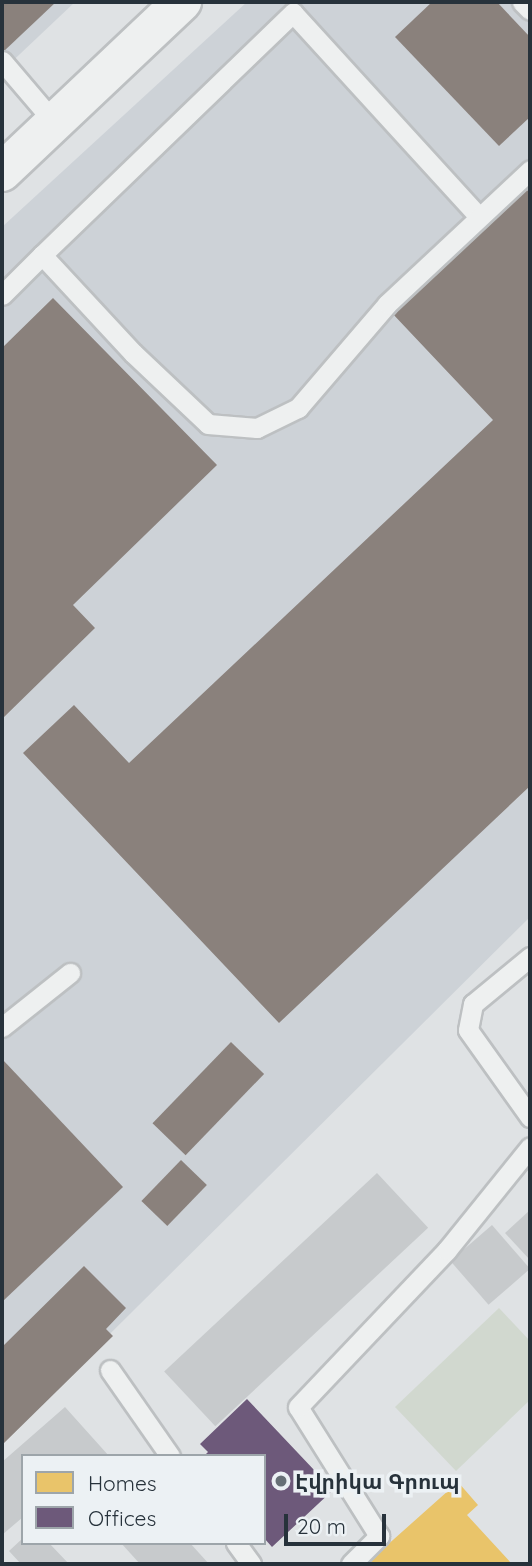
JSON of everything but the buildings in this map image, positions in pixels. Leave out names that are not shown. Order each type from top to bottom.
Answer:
[{"type":"street","points":[[2,172],[182,2]]},
{"type":"lane","points":[[522,2],[530,10]]},
{"type":"lane","points":[[2,295],[299,7],[479,217]]},
{"type":"lane","points":[[2,61],[54,122]]},
{"type":"lane","points":[[42,255],[133,353],[208,424],[257,428],[298,408],[387,304],[530,170]]},
{"type":"lane","points":[[530,957],[473,1003],[468,1030],[530,1117]]},
{"type":"lane","points":[[2,1027],[70,973]]},
{"type":"lane","points":[[351,1564],[379,1536],[298,1406],[447,1250],[530,1147]]},
{"type":"lane","points":[[110,1370],[169,1454]]},
{"type":"lane","points":[[237,1545],[251,1564]]},
{"type":"shaded area","points":[[2,2],[75,2],[2,71]]},
{"type":"shaded area","points":[[247,2],[530,2],[530,917],[2,1441],[2,227]]},
{"type":"shaded area","points":[[499,1308],[530,1341],[530,1400],[456,1471],[395,1407]]},
{"type":"place","name":"Էվրիկա Գրուպ","points":[[281,1481]]}]
